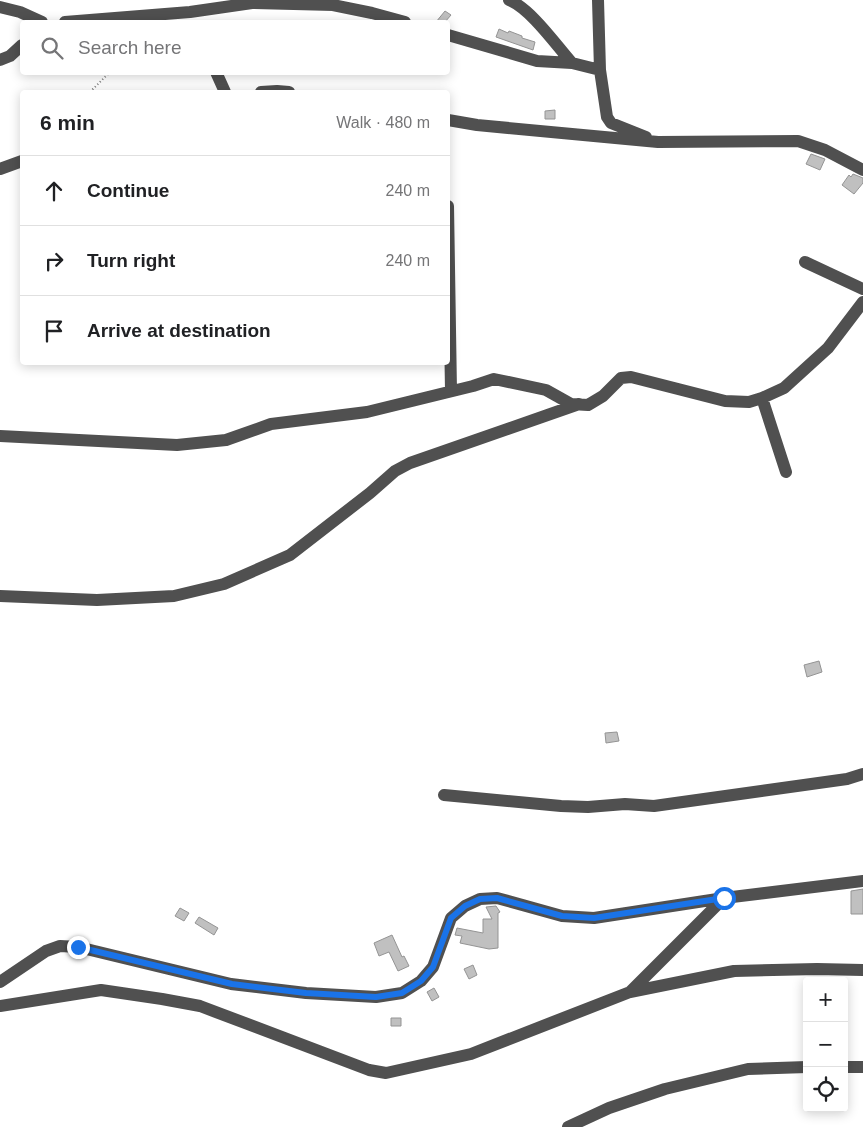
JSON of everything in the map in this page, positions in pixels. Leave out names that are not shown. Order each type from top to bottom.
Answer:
[{"type":"street","points":[[509,0],[517,4],[546,33],[572,63]]},
{"type":"street","points":[[598,0],[600,70],[608,117],[611,123],[658,142]]},
{"type":"street","points":[[116,20],[192,17],[252,3],[333,5],[398,20]]},
{"type":"street","points":[[0,7],[20,12],[38,20]]},
{"type":"street","points":[[450,36],[537,61],[572,63],[600,70]]},
{"type":"street","points":[[0,60],[10,56],[20,47]]},
{"type":"street","points":[[217,75],[224,90]]},
{"type":"street","points":[[450,120],[477,125],[658,142],[798,142],[825,150],[863,170]]},
{"type":"street","points":[[0,170],[20,163]]},
{"type":"street","points":[[805,262],[863,289]]},
{"type":"street","points":[[0,436],[177,445],[226,440],[271,424],[366,412],[494,379],[546,390],[571,404],[588,405],[603,396],[621,378],[631,377],[725,401],[749,402],[784,388],[828,348],[863,302]]},
{"type":"street","points":[[450,329],[451,391]]},
{"type":"street","points":[[762,398],[786,472]]},
{"type":"street","points":[[0,596],[97,600],[174,596],[224,584],[290,555],[363,499],[395,471],[410,463],[578,404]]},
{"type":"street","points":[[444,795],[561,806],[588,807],[625,804],[654,806],[847,779],[863,774]]},
{"type":"street","points":[[0,982],[46,951],[60,946],[69,946],[232,984],[306,993],[376,997],[402,993],[421,981],[433,967],[451,918],[465,906],[480,899],[497,898],[562,916],[594,918],[724,898],[863,881]]},
{"type":"street","points":[[630,992],[724,898]]},
{"type":"street","points":[[0,1006],[101,990],[172,1000],[200,1006],[368,1070],[386,1073],[471,1054],[630,992],[734,971],[863,970]]},
{"type":"street","points":[[568,1127],[609,1108],[665,1088],[748,1069],[803,1067]]},
{"type":"street","points":[[848,1067],[863,1067]]},
{"type":"path","points":[[92,90],[107,75]]},
{"type":"building","points":[[445,11],[451,15],[447,20],[438,20]]},
{"type":"building","points":[[499,29],[508,33],[509,31],[535,42],[533,50],[496,37]]},
{"type":"building","points":[[555,110],[555,119],[545,119],[545,111]]},
{"type":"building","points":[[811,154],[825,159],[820,170],[806,164]]},
{"type":"building","points":[[853,174],[863,178],[863,183],[854,194],[842,185],[849,175],[851,177]]},
{"type":"building","points":[[819,661],[822,672],[807,677],[804,665]]},
{"type":"building","points":[[617,732],[619,741],[606,743],[605,733]]},
{"type":"building","points":[[863,889],[863,914],[851,914],[851,891]]},
{"type":"building","points":[[496,906],[500,912],[498,913],[498,948],[489,949],[460,943],[462,936],[455,935],[457,928],[483,933],[483,919],[492,919],[486,907]]},
{"type":"building","points":[[180,908],[189,913],[184,921],[175,916]]},
{"type":"building","points":[[199,917],[218,928],[214,935],[195,923]]},
{"type":"building","points":[[392,935],[402,957],[404,956],[409,966],[398,971],[389,952],[379,956],[374,943]]},
{"type":"building","points":[[473,965],[477,975],[469,979],[464,969]]},
{"type":"building","points":[[434,988],[439,997],[432,1001],[427,992]]},
{"type":"building","points":[[391,1018],[401,1018],[401,1026],[391,1026]]},
{"type":"route","points":[[78,947],[232,984],[306,993],[376,997],[402,993],[421,981],[433,967],[451,918],[465,906],[480,899],[497,898],[562,916],[594,918],[724,898]]}]
